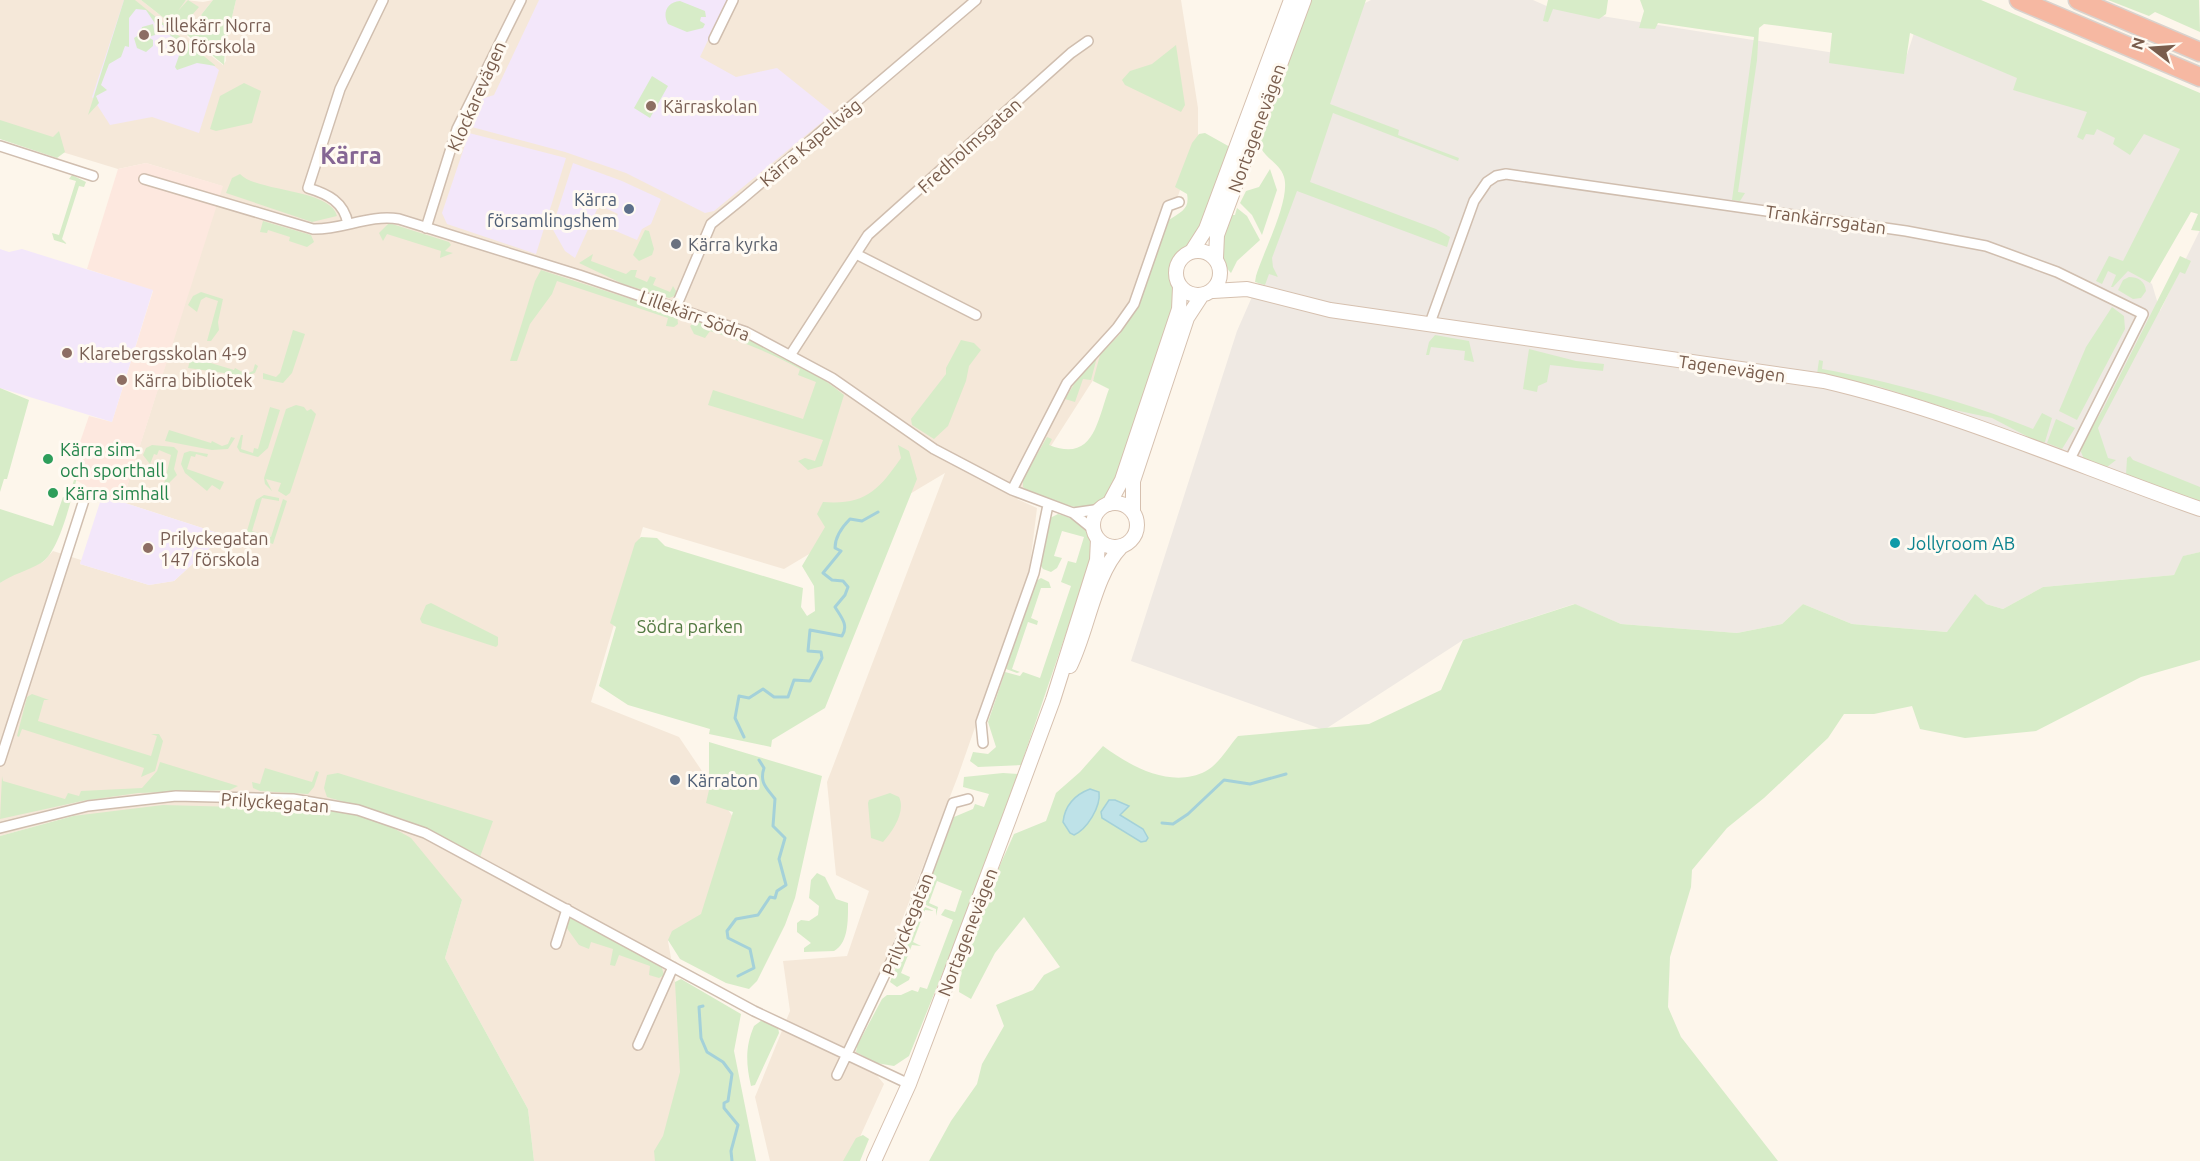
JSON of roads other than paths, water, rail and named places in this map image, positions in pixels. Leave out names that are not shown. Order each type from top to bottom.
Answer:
[{"type":"highway","points":[[2019,0],[2200,77]]},
{"type":"highway","points":[[2078,0],[2200,52]]},
{"type":"street","points":[[348,224],[343,207],[334,200],[308,188],[340,89],[383,0]]},
{"type":"street","name":"Klockarevägen","points":[[426,228],[457,129],[521,0]]},
{"type":"street","points":[[714,39],[733,0]]},
{"type":"street","name":"Kärra Kapellväg","points":[[676,307],[700,246],[715,219],[742,200],[976,0]]},
{"type":"street","name":"Nortagenevägen","points":[[874,1161],[909,1084],[1053,700],[1097,560],[1094,519],[1105,507],[1122,480],[1179,309],[1180,287],[1177,280],[1177,266],[1185,255],[1192,251],[1206,229],[1291,0]]},
{"type":"street","name":"Nortagenevägen","points":[[1053,700],[1084,634],[1107,565],[1121,547],[1128,544],[1136,532],[1137,525],[1133,512],[1133,481],[1187,318],[1220,280],[1217,235],[1304,0]]},
{"type":"street","name":"Fredholmsgatan","points":[[791,354],[868,235],[1071,53],[1088,41]]},
{"type":"street","points":[[0,146],[93,176]]},
{"type":"street","name":"Trankärrsgatan","points":[[1430,323],[1474,201],[1487,182],[1496,176],[1506,174],[1906,231],[1986,246],[2057,272],[2143,315],[2069,461]]},
{"type":"street","name":"Lillekärr Södra","points":[[144,179],[313,230],[390,217],[676,307],[746,332],[791,354],[832,378],[934,449],[1012,490],[1073,513],[1096,535]]},
{"type":"street","points":[[1012,490],[1067,383],[1117,328],[1134,304],[1168,206],[1179,202]]},
{"type":"street","points":[[1192,251],[1205,251],[1218,263]]},
{"type":"street","points":[[856,254],[976,315]]},
{"type":"street","name":"Tagenevägen","points":[[1218,263],[1247,289]]},
{"type":"street","points":[[1180,287],[1190,294],[1207,293]]},
{"type":"street","name":"Tagenevägen","points":[[1207,293],[1247,289],[1330,310],[1824,381],[1882,394],[1931,410],[2200,509]]},
{"type":"street","points":[[0,761],[84,500]]},
{"type":"street","points":[[1105,507],[1122,504],[1133,512]]},
{"type":"street","points":[[983,744],[981,722],[1034,573],[1048,505]]},
{"type":"street","name":"Lillekärr Södra","points":[[1073,513],[1105,507]]},
{"type":"street","points":[[1096,535],[1108,546],[1121,547]]},
{"type":"street","name":"Prilyckegatan","points":[[0,828],[88,806],[176,796],[314,802],[358,810],[425,833],[754,1011],[909,1084]]},
{"type":"street","name":"Prilyckegatan","points":[[837,1075],[879,992],[907,928],[953,803],[968,799]]},
{"type":"street","points":[[556,944],[567,909]]},
{"type":"street","points":[[638,1045],[673,967]]},
{"type":"water","points":[[1090,789],[1099,792],[1098,804],[1088,823],[1074,835],[1063,822],[1066,811],[1079,794]]},
{"type":"water","points":[[1109,800],[1129,806],[1120,815],[1143,829],[1148,838],[1146,841],[1141,842],[1102,818],[1101,812]]},
{"type":"waterway","points":[[744,737],[735,718],[739,696],[749,698],[763,689],[774,697],[788,697],[794,680],[810,681],[822,658],[821,652],[808,651],[810,630],[842,636],[845,628],[835,607],[845,595],[848,587],[843,581],[832,580],[823,573],[841,551],[835,548],[835,544],[847,522],[850,519],[862,521],[878,512]]},
{"type":"waterway","points":[[738,976],[754,968],[750,949],[728,938],[727,931],[736,919],[758,915],[770,897],[775,898],[777,891],[786,885],[779,859],[785,838],[773,826],[775,799],[763,782],[764,768],[759,760]]},
{"type":"waterway","points":[[1162,823],[1173,824],[1188,814],[1224,780],[1250,784],[1286,774]]},
{"type":"waterway","points":[[703,1006],[699,1007],[701,1038],[707,1052],[723,1062],[732,1074],[728,1101],[724,1103],[724,1108],[738,1125],[731,1151],[732,1161]]},
{"type":"place","name":"Lillekärr Norra 130 förskola","points":[[144,35]]},
{"type":"place","name":"Kärraskolan","points":[[651,106]]},
{"type":"place","name":"Kärra församlingshem","points":[[629,209]]},
{"type":"place","name":"Kärra kyrka","points":[[676,244]]},
{"type":"place","name":"Klarebergsskolan 4-9","points":[[67,353]]},
{"type":"place","name":"Kärra bibliotek","points":[[122,380]]},
{"type":"place","name":"Kärra sim- och sporthall","points":[[48,459]]},
{"type":"place","name":"Kärra simhall","points":[[53,493]]},
{"type":"place","name":"Jollyroom AB","points":[[1895,543]]},
{"type":"place","name":"Prilyckegatan 147 förskola","points":[[148,548]]},
{"type":"place","name":"Kärraton","points":[[675,780]]},
{"type":"district","name":"Kärra","points":[[351,155]]},
{"type":"park label","name":"Södra parken","points":[[690,626]]}]
